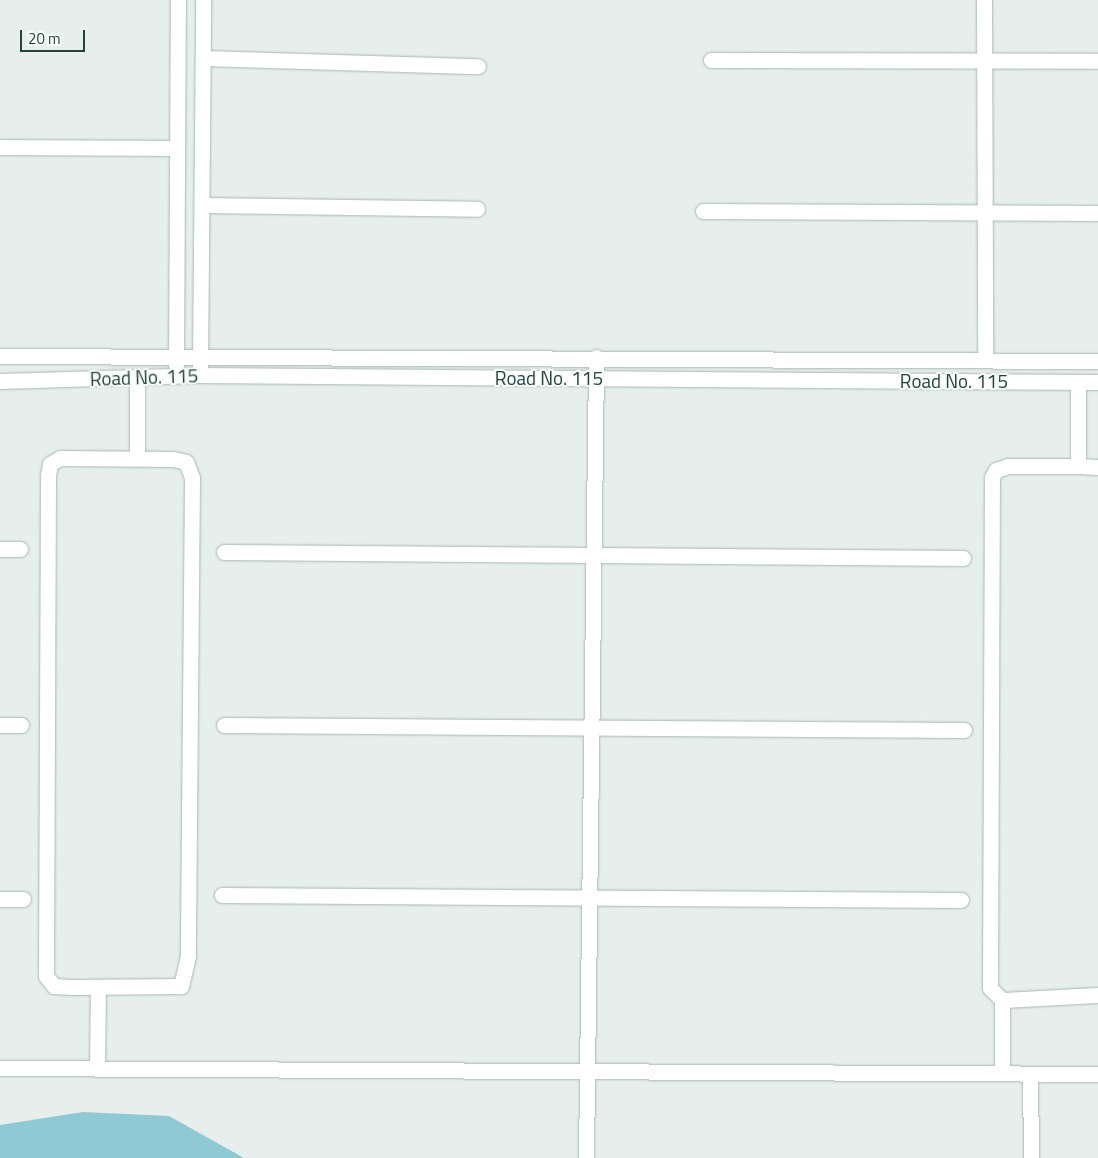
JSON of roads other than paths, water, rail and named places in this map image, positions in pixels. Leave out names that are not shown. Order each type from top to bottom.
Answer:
[{"type":"street","points":[[176,376],[178,0]]},
{"type":"street","points":[[198,375],[202,356],[204,0]]},
{"type":"street","points":[[984,0],[985,359]]},
{"type":"street","points":[[203,58],[478,66]]},
{"type":"street","points":[[711,60],[984,62],[1098,60]]},
{"type":"street","points":[[0,147],[176,148]]},
{"type":"street","points":[[202,206],[478,209]]},
{"type":"street","points":[[703,210],[986,214],[1098,213]]},
{"type":"street","name":"Road No. 115","points":[[0,356],[1098,360]]},
{"type":"street","points":[[586,1158],[585,1074],[591,898],[596,357]]},
{"type":"street","name":"Road No. 115","points":[[0,381],[198,375],[1098,382]]},
{"type":"street","points":[[137,377],[137,458]]},
{"type":"street","points":[[1078,382],[1078,466]]},
{"type":"street","points":[[60,458],[137,458],[186,462],[192,478],[188,956],[180,986],[54,986],[46,976],[48,476],[50,464],[60,458]]},
{"type":"street","points":[[1002,1073],[1002,1000],[990,988],[992,478],[996,470],[1008,466],[1098,467]]},
{"type":"street","points":[[0,549],[20,549]]},
{"type":"street","points":[[224,552],[963,558]]},
{"type":"street","points":[[0,725],[21,725]]},
{"type":"street","points":[[224,725],[964,730]]},
{"type":"street","points":[[222,895],[961,900]]},
{"type":"street","points":[[0,900],[23,900]]},
{"type":"street","points":[[97,1069],[98,987]]},
{"type":"street","points":[[1002,1000],[1098,994]]},
{"type":"street","points":[[0,1068],[585,1074],[1098,1074]]},
{"type":"street","points":[[1030,1074],[1031,1158]]},
{"type":"water","points":[[83,1112],[169,1116],[244,1158],[0,1158],[0,1125]]}]
